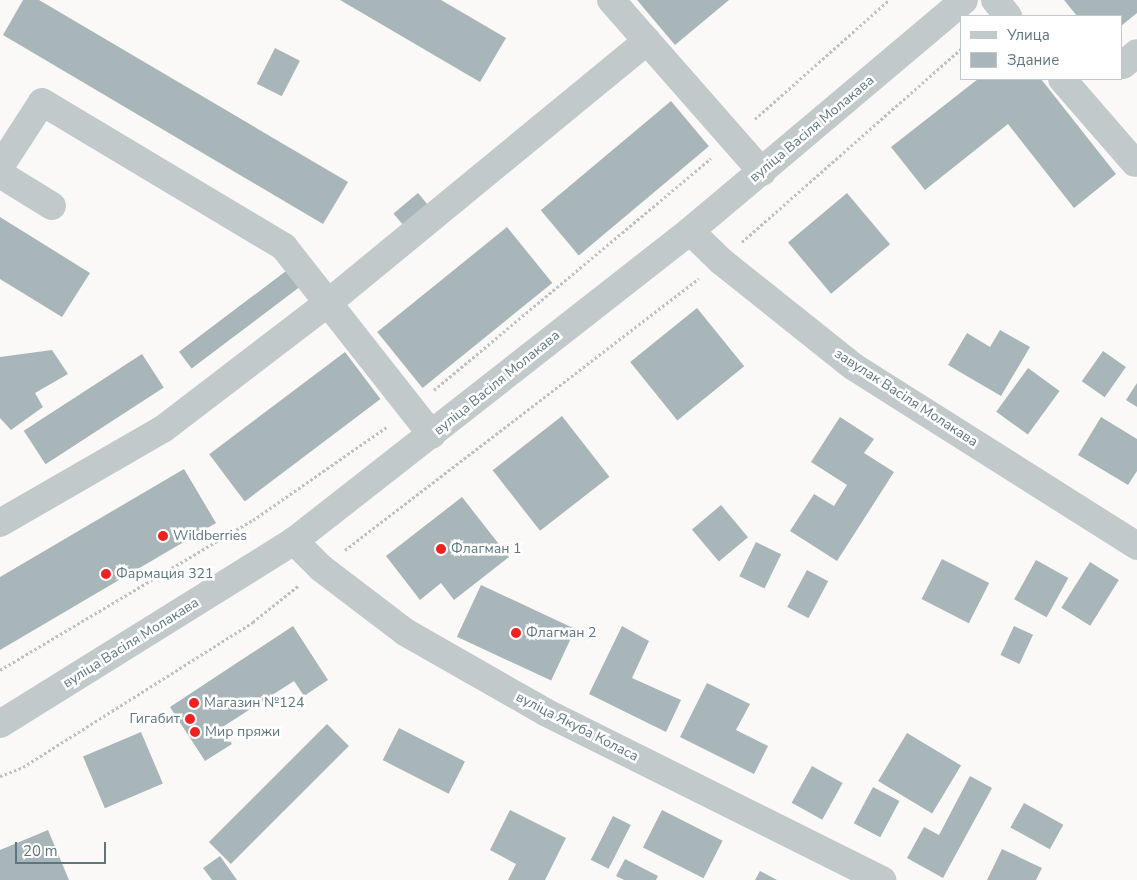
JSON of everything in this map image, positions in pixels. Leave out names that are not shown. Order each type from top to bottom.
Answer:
[{"type":"street","points":[[611,0],[762,172]]},
{"type":"street","name":"вуліца Васіля Молакава","points":[[0,724],[294,541],[432,435],[690,231],[964,0]]},
{"type":"street","points":[[995,0],[1007,15]]},
{"type":"street","points":[[0,523],[163,429],[328,303],[647,41]]},
{"type":"street","points":[[1063,80],[1135,163]]},
{"type":"street","points":[[0,168],[42,102],[284,247],[432,435]]},
{"type":"street","points":[[0,174],[52,206]]},
{"type":"street","name":"завулак Васіля Молакава","points":[[690,231],[721,261],[854,367],[1137,546]]},
{"type":"street","name":"вуліца Якуба Коласа","points":[[294,541],[321,568],[405,632],[545,712],[882,880]]},
{"type":"path","points":[[0,670],[253,520],[412,409],[733,139],[889,0]]},
{"type":"path","points":[[0,776],[23,766],[253,622],[721,261],[960,50]]},
{"type":"building","points":[[23,0],[39,0],[348,182],[323,224],[3,35]]},
{"type":"building","points":[[340,0],[441,0],[506,38],[480,82]]},
{"type":"building","points":[[637,0],[729,0],[675,45]]},
{"type":"building","points":[[1064,0],[1137,0],[1137,13],[1122,25],[1122,15],[1076,15]]},
{"type":"building","points":[[275,48],[300,61],[282,96],[257,84]]},
{"type":"building","points":[[977,80],[1042,80],[1116,174],[1074,208],[1008,124],[925,190],[891,147]]},
{"type":"building","points":[[671,101],[709,146],[579,255],[541,210]]},
{"type":"building","points":[[418,193],[434,212],[410,233],[393,214]]},
{"type":"building","points":[[847,193],[890,244],[831,294],[788,242]]},
{"type":"building","points":[[0,217],[90,273],[62,317],[0,279]]},
{"type":"building","points":[[507,227],[552,283],[423,388],[377,332]]},
{"type":"building","points":[[290,268],[303,285],[192,368],[179,352]]},
{"type":"building","points":[[697,308],[744,366],[677,420],[630,362]]},
{"type":"building","points":[[1000,330],[1030,347],[1001,396],[948,365],[967,333],[990,347]]},
{"type":"building","points":[[52,350],[68,374],[35,393],[43,407],[11,430],[0,418],[0,357]]},
{"type":"building","points":[[1103,351],[1126,367],[1105,397],[1082,381]]},
{"type":"building","points":[[345,352],[381,399],[245,501],[209,454]]},
{"type":"building","points":[[142,354],[164,388],[46,464],[24,431]]},
{"type":"building","points":[[1028,368],[1060,391],[1028,435],[996,412]]},
{"type":"building","points":[[1137,383],[1137,407],[1126,400]]},
{"type":"building","points":[[562,416],[609,477],[540,531],[493,470]]},
{"type":"building","points":[[840,417],[874,439],[864,453],[894,472],[837,561],[790,531],[814,494],[834,506],[847,485],[811,462]]},
{"type":"building","points":[[1101,417],[1137,439],[1137,471],[1128,485],[1078,455]]},
{"type":"building","points":[[184,469],[216,523],[0,650],[0,577]]},
{"type":"building","name":"Флагман 1","points":[[462,497],[509,557],[454,600],[441,583],[420,600],[386,556]]},
{"type":"building","points":[[721,505],[748,537],[719,562],[692,529]]},
{"type":"building","points":[[756,542],[781,554],[765,588],[739,576]]},
{"type":"building","points":[[942,559],[989,583],[969,623],[922,599]]},
{"type":"building","points":[[1036,560],[1068,578],[1047,617],[1014,599]]},
{"type":"building","points":[[1090,562],[1119,580],[1090,626],[1061,608]]},
{"type":"building","points":[[807,570],[828,581],[808,618],[787,607]]},
{"type":"building","name":"Флагман 2","points":[[481,585],[575,629],[551,681],[457,637]]},
{"type":"building","points":[[293,626],[328,680],[304,696],[294,681],[221,728],[232,744],[205,761],[170,707]]},
{"type":"building","points":[[622,626],[649,641],[632,678],[681,700],[666,732],[589,694]]},
{"type":"building","points":[[1014,626],[1033,635],[1020,664],[1000,655]]},
{"type":"building","points":[[707,683],[750,704],[736,730],[768,746],[754,774],[680,737]]},
{"type":"building","points":[[327,724],[349,746],[231,864],[209,842]]},
{"type":"building","points":[[399,728],[465,762],[449,794],[383,760]]},
{"type":"building","points":[[141,732],[163,784],[105,808],[83,757]]},
{"type":"building","points":[[907,733],[961,765],[932,813],[878,781]]},
{"type":"building","points":[[812,766],[843,783],[822,820],[792,803]]},
{"type":"building","points":[[970,776],[992,788],[943,878],[907,858],[924,827],[939,835]]},
{"type":"building","points":[[873,787],[899,801],[880,837],[854,823]]},
{"type":"building","points":[[1024,803],[1063,825],[1050,849],[1010,827]]},
{"type":"building","points":[[510,810],[566,838],[545,880],[508,880],[516,864],[490,850]]},
{"type":"building","points":[[662,810],[723,841],[704,878],[643,847]]},
{"type":"building","points":[[613,816],[631,825],[609,869],[591,860]]},
{"type":"building","points":[[48,830],[69,880],[0,880],[0,850]]},
{"type":"building","points":[[1002,849],[1042,868],[1036,880],[987,880]]},
{"type":"building","points":[[220,856],[237,880],[212,880],[203,868]]},
{"type":"building","points":[[625,859],[658,876],[656,880],[624,880],[616,876]]},
{"type":"building","points":[[760,871],[777,880],[755,880]]},
{"type":"place","name":"Wildberries","points":[[163,536]]},
{"type":"place","name":"Флагман 1","points":[[441,549]]},
{"type":"place","name":"Фармация 321","points":[[106,574]]},
{"type":"place","name":"Флагман 2","points":[[516,633]]},
{"type":"place","name":"Магазин №124","points":[[194,703]]},
{"type":"place","name":"Гигабит","points":[[190,719]]},
{"type":"place","name":"Мир пряжи","points":[[195,732]]}]
